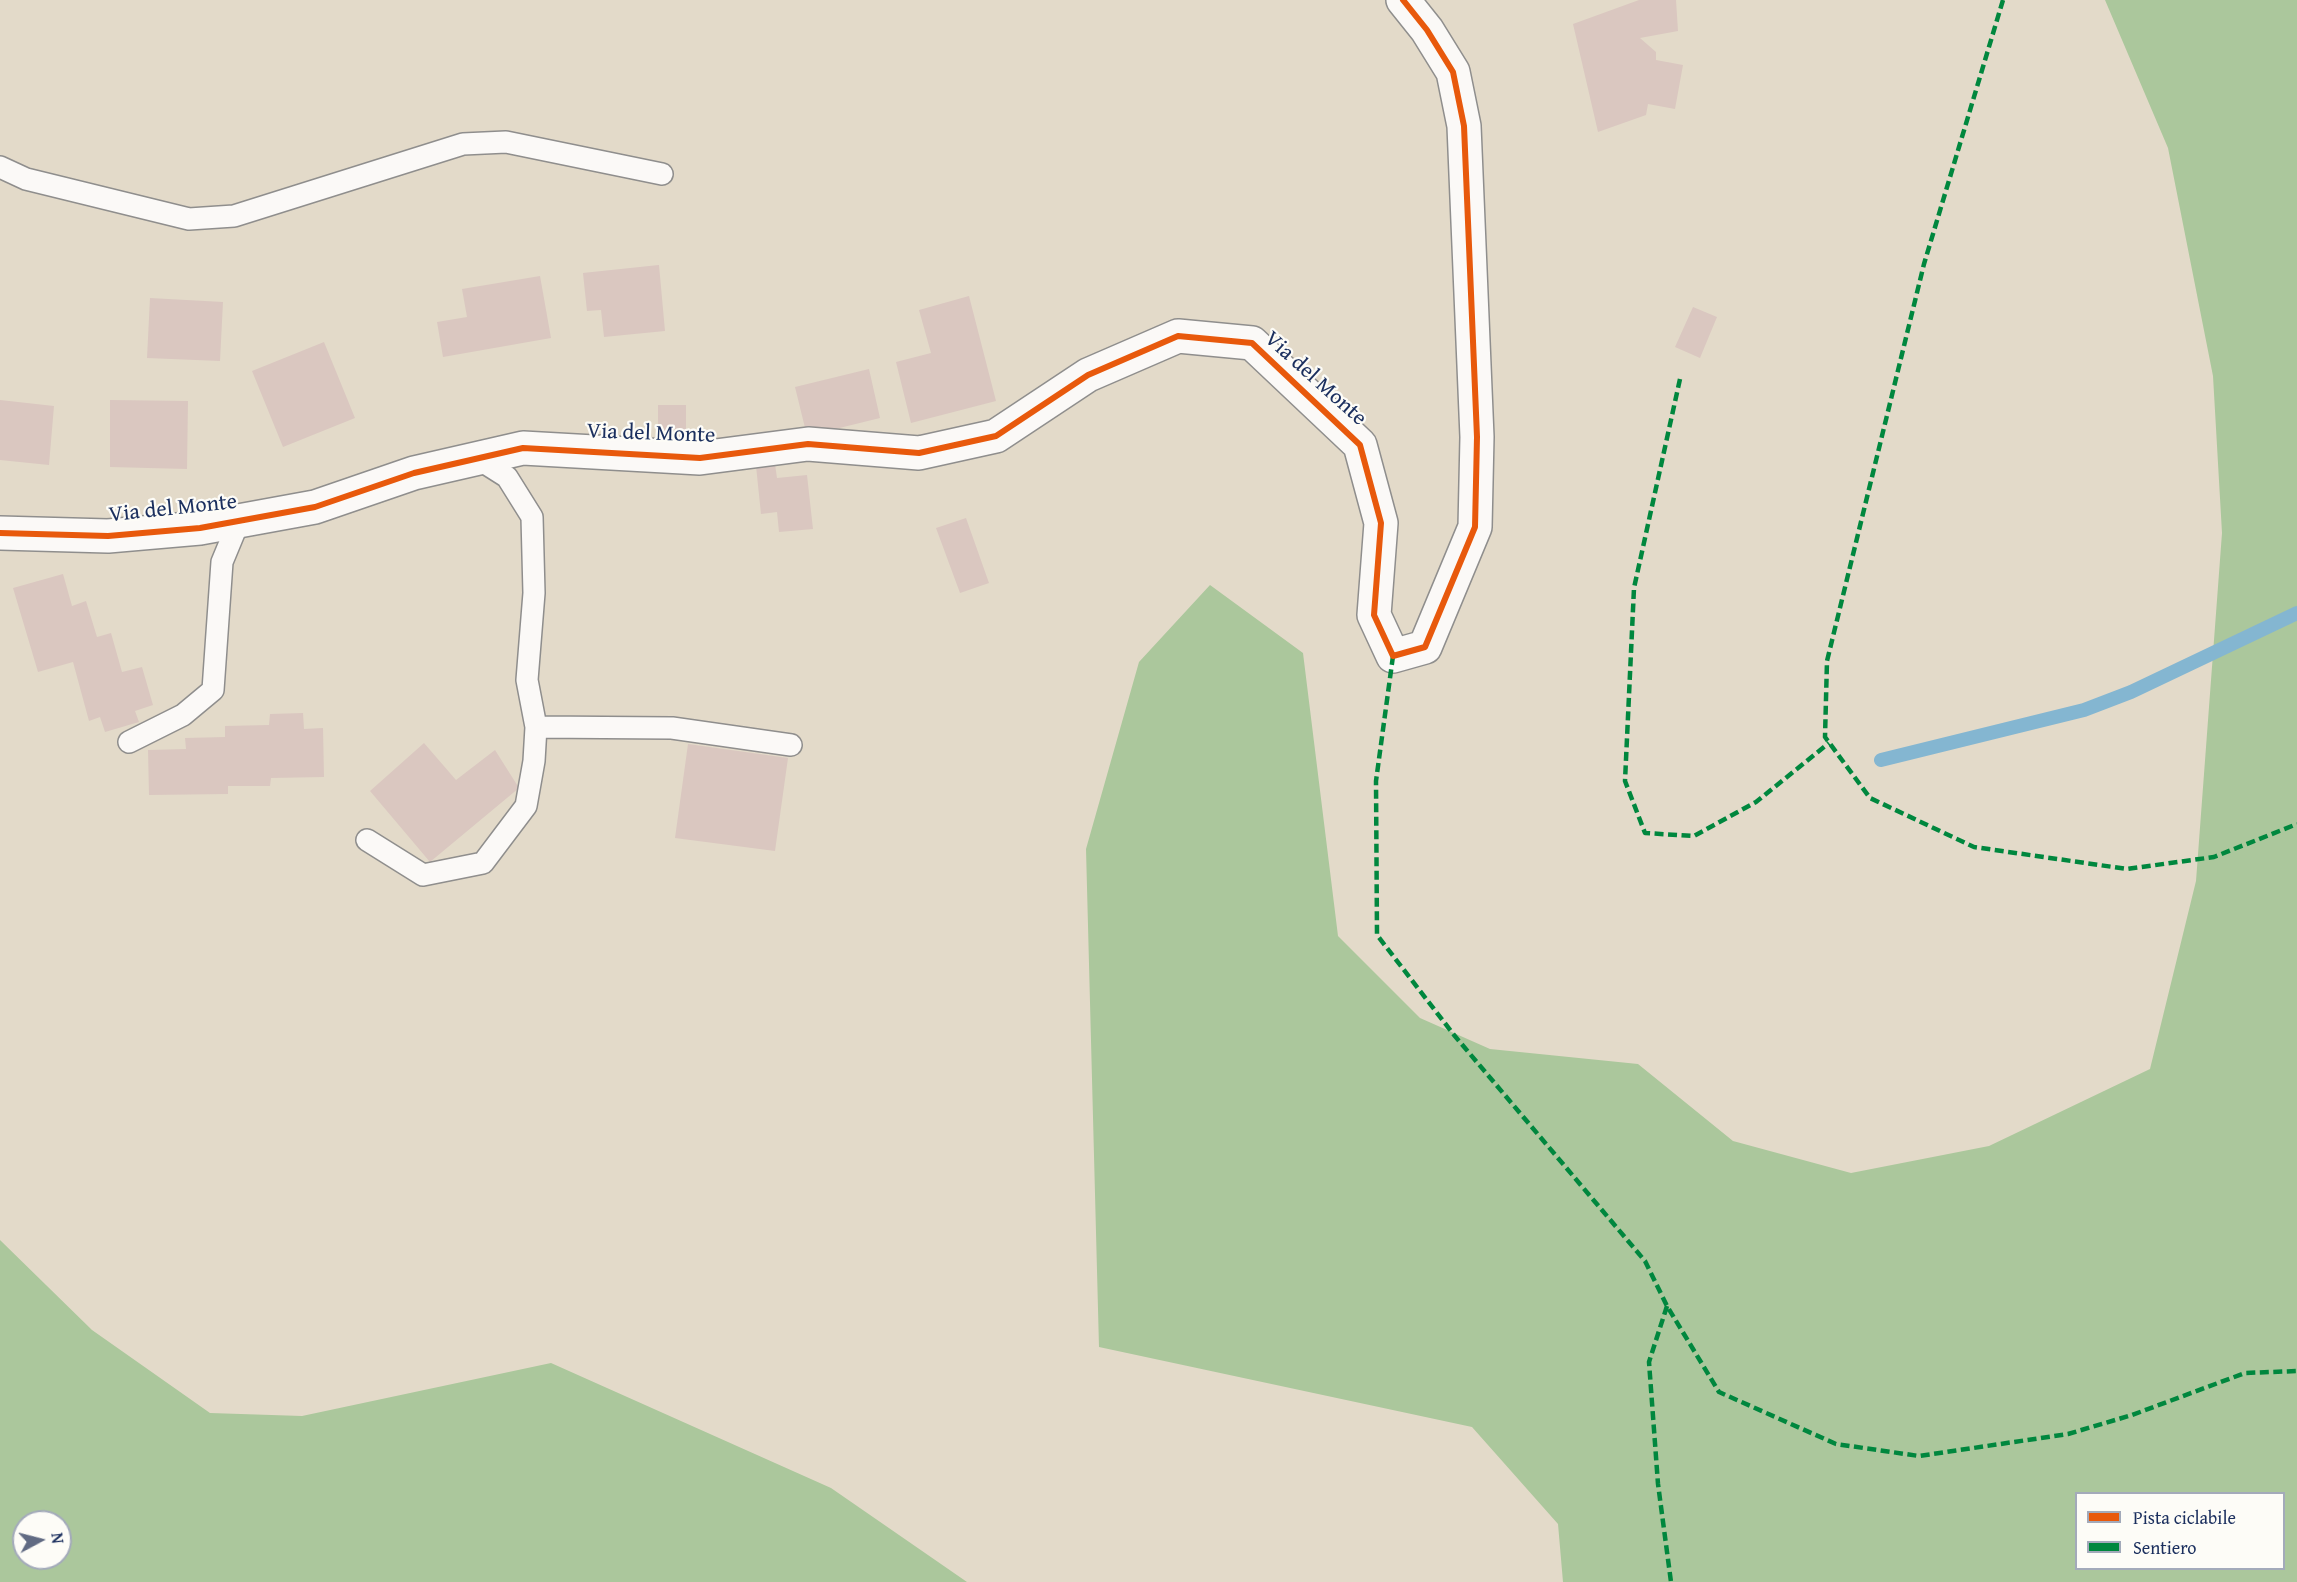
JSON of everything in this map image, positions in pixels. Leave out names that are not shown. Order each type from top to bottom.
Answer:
[{"type":"street","name":"Via del Monte","points":[[0,532],[108,536],[200,528],[315,507],[414,473],[523,447],[700,458],[808,444],[919,453],[996,436],[1088,375],[1178,336],[1252,343],[1360,445],[1381,522],[1374,615],[1393,656],[1425,647],[1475,527],[1477,437],[1464,126],[1453,72],[1427,30],[1403,0]]},
{"type":"lane","points":[[0,167],[26,179],[189,219],[234,216],[463,144],[506,141],[662,174]]},
{"type":"lane","points":[[367,840],[423,875],[483,863],[526,806],[534,761],[536,727],[527,680],[534,593],[532,517],[507,477],[477,458]]},
{"type":"lane","points":[[129,742],[183,716],[213,690],[222,562],[239,521]]},
{"type":"lane","points":[[536,727],[672,728],[790,745]]},
{"type":"green space","points":[[2105,0],[2297,0],[2297,1582],[1563,1582],[1558,1524],[1472,1427],[1099,1347],[1086,849],[1139,662],[1210,585],[1303,653],[1338,936],[1420,1018],[1490,1049],[1638,1064],[1733,1141],[1851,1173],[1989,1146],[2150,1069],[2196,881],[2222,533],[2213,376],[2168,148]]},
{"type":"green space","points":[[0,1240],[92,1330],[210,1413],[302,1416],[551,1363],[831,1488],[967,1582],[0,1582]]},
{"type":"building","points":[[1639,0],[1676,0],[1678,31],[1640,38],[1656,52],[1656,60],[1683,65],[1675,109],[1648,104],[1646,115],[1598,132],[1573,24]]},
{"type":"building","points":[[659,265],[665,331],[604,337],[601,310],[587,311],[583,273]]},
{"type":"building","points":[[540,276],[551,338],[443,357],[437,322],[467,317],[462,289]]},
{"type":"building","points":[[969,296],[996,401],[911,423],[896,362],[931,353],[919,310]]},
{"type":"building","points":[[150,298],[223,302],[220,361],[147,358]]},
{"type":"building","points":[[1693,307],[1717,317],[1700,358],[1675,347]]},
{"type":"building","points":[[324,342],[355,418],[283,447],[252,371]]},
{"type":"building","points":[[869,369],[880,418],[807,436],[795,387]]},
{"type":"building","points":[[0,400],[54,406],[49,465],[0,460]]},
{"type":"building","points":[[110,400],[188,401],[187,469],[110,467]]},
{"type":"building","points":[[658,405],[686,405],[686,445],[658,445]]},
{"type":"building","points":[[775,464],[777,478],[807,475],[813,529],[779,532],[777,512],[761,514],[756,466]]},
{"type":"building","points":[[966,518],[989,583],[960,593],[936,528]]},
{"type":"building","points":[[63,574],[72,606],[86,601],[97,637],[111,633],[122,672],[142,667],[153,705],[135,711],[139,722],[105,732],[100,717],[89,721],[73,662],[38,672],[13,588]]},
{"type":"building","points":[[303,713],[304,729],[323,728],[324,777],[271,778],[270,786],[228,786],[228,794],[149,795],[148,750],[186,749],[185,738],[225,737],[225,726],[269,725],[270,714]]},
{"type":"building","points":[[424,743],[456,780],[495,750],[519,788],[430,862],[370,791]]},
{"type":"building","points":[[688,744],[788,758],[775,851],[675,838]]},
{"type":"waterway","points":[[1881,760],[2084,710],[2131,692],[2297,613]]},
{"type":"marked path","points":[[2003,0],[1924,264],[1827,661],[1825,737],[1870,798],[1974,847],[2127,869],[2214,857],[2297,824]]},
{"type":"marked path","points":[[1680,379],[1634,588],[1625,781],[1645,833],[1694,836],[1756,802],[1829,743]]},
{"type":"marked path","points":[[1393,656],[1376,781],[1377,935],[1454,1035],[1645,1261],[1667,1306],[1719,1392],[1836,1444],[1919,1456],[2068,1434],[2132,1415],[2245,1373],[2297,1371]]},
{"type":"marked path","points":[[1667,1306],[1649,1362],[1658,1484],[1671,1582]]},
{"type":"cycle path","points":[[0,533],[108,536],[200,528],[315,507],[414,473],[523,448],[700,458],[808,444],[919,453],[996,436],[1088,375],[1178,336],[1252,343],[1360,445],[1381,523],[1374,615],[1393,656],[1425,647],[1475,527],[1477,437],[1464,126],[1453,72],[1427,30],[1403,0]]}]
